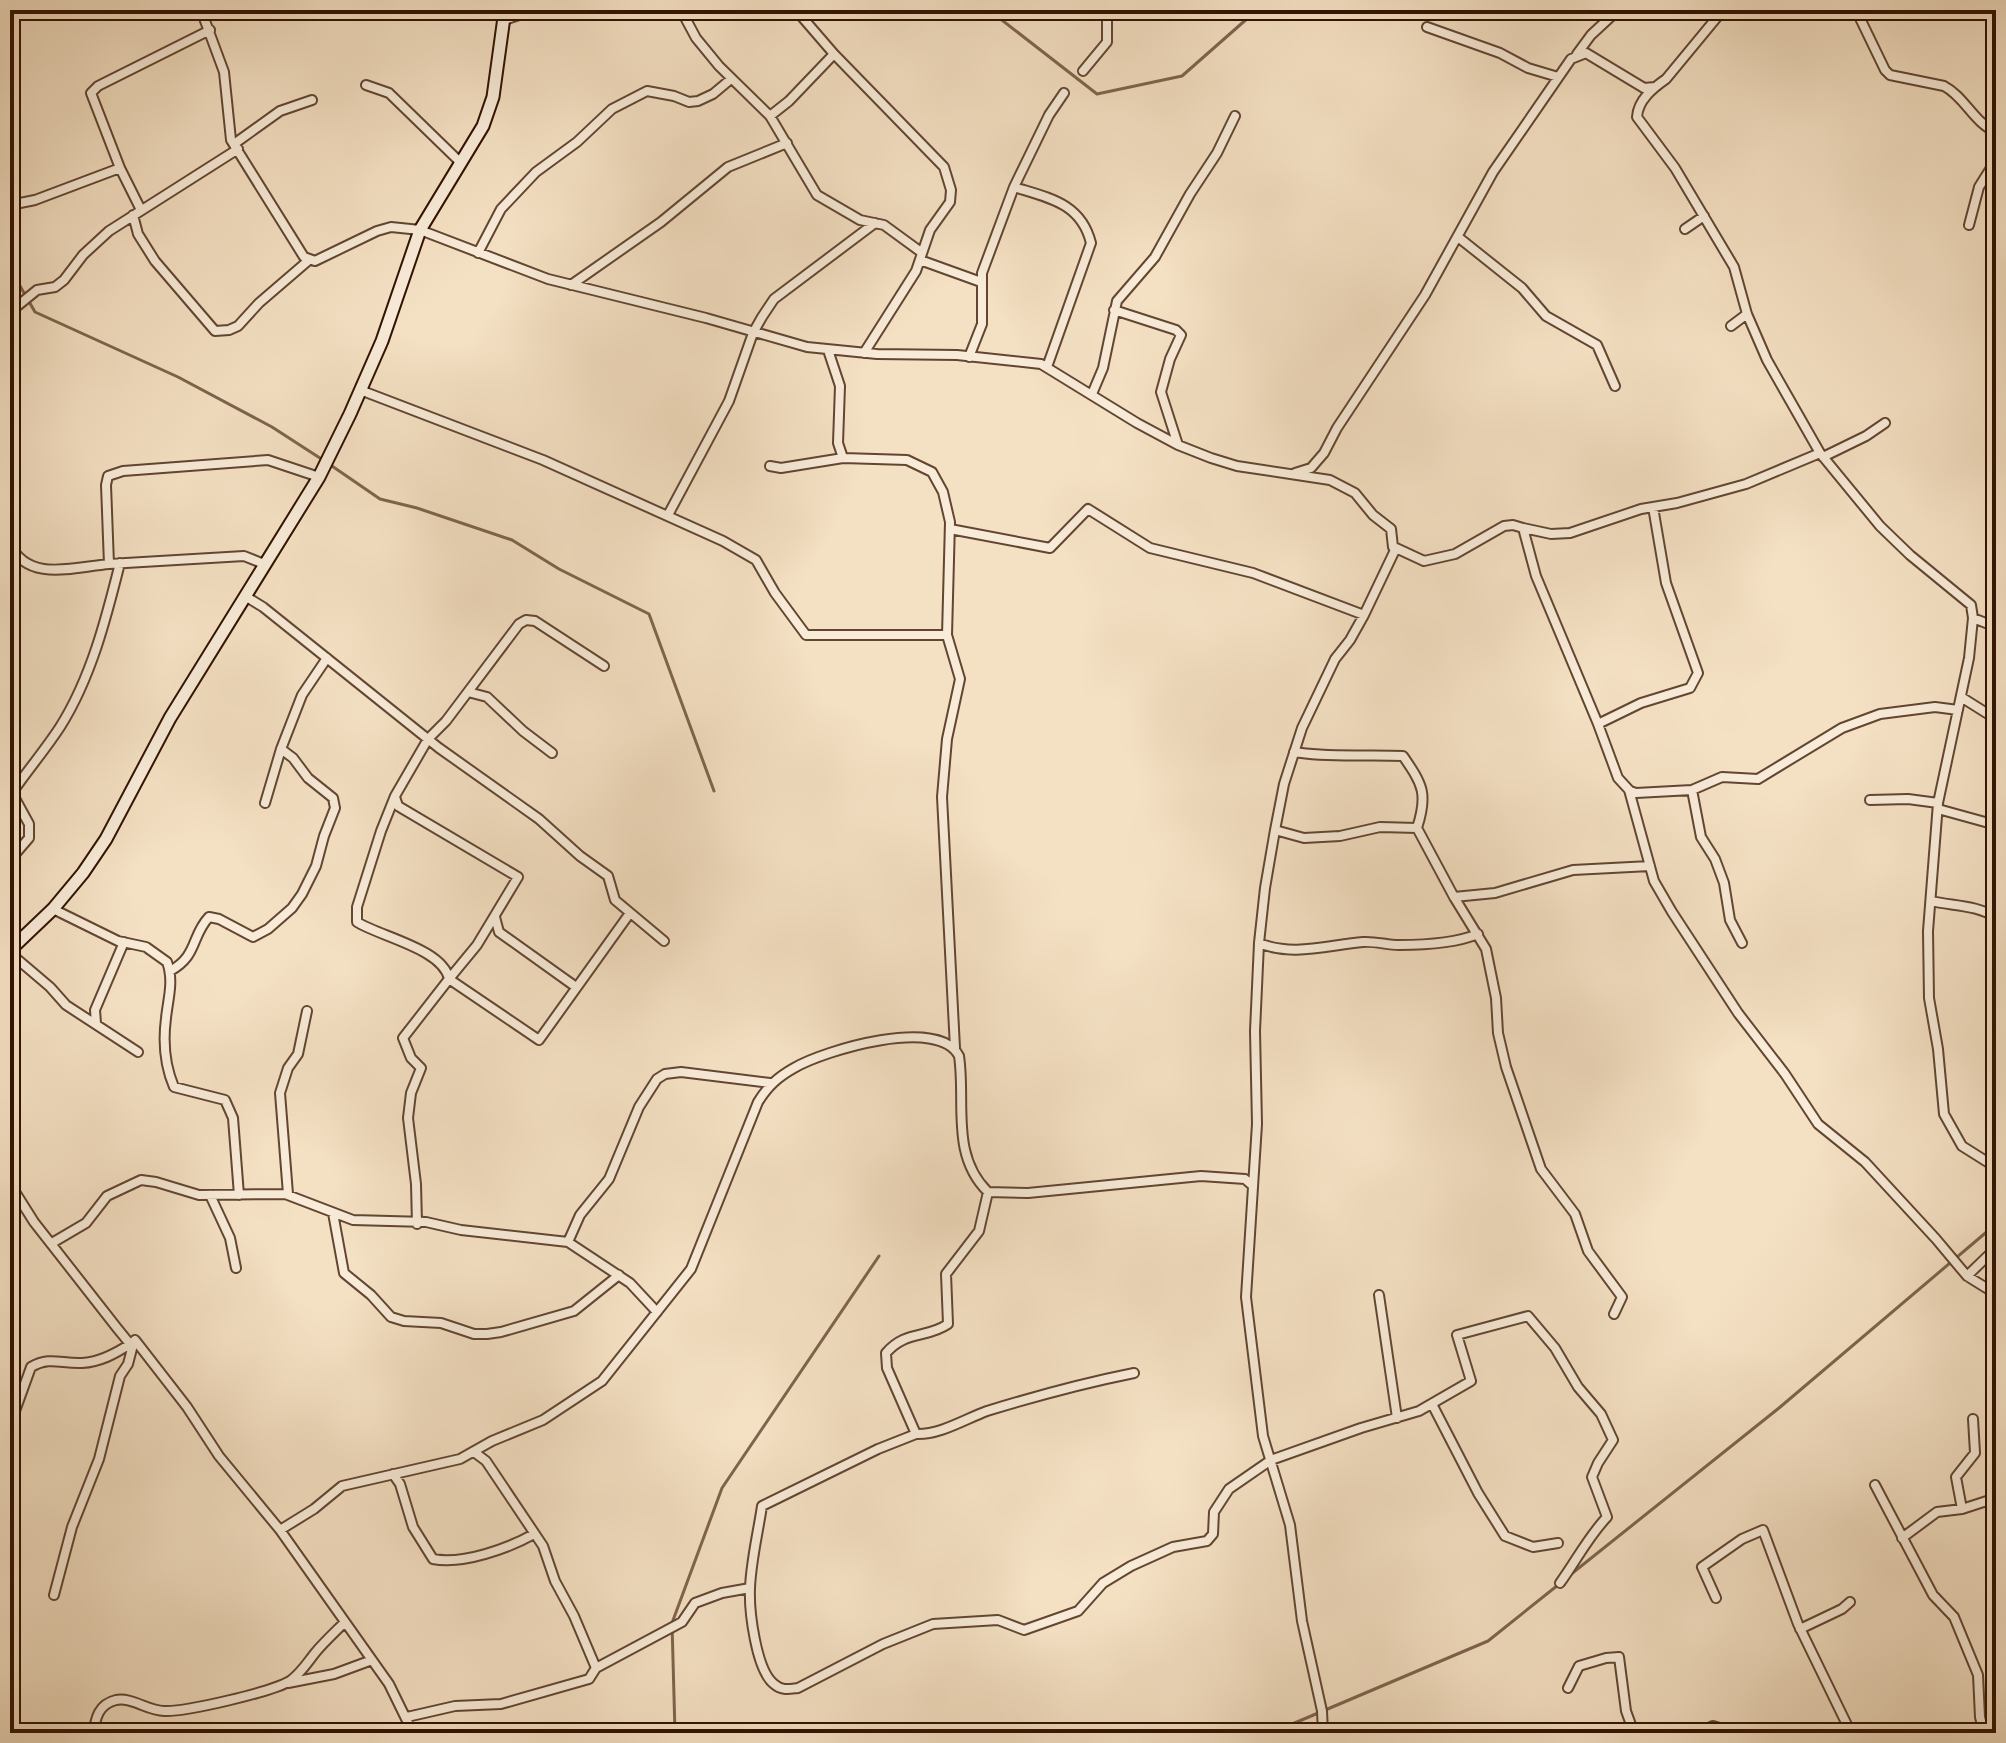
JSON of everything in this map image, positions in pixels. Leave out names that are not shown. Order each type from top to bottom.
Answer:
[{"type":"street","points":[[201,10],[224,72],[231,140],[309,260],[315,261],[391,227],[420,230],[571,285],[828,350],[1027,361],[1047,367],[1178,445],[1237,466],[1330,480],[1355,493],[1373,515],[1391,529],[1393,547],[1424,561],[1455,554],[1504,526],[1513,525],[1551,534],[1570,533],[1653,507],[1746,484],[1853,443],[1885,423]]},
{"type":"street","points":[[138,1052],[66,1005],[11,947],[53,909],[106,839],[170,718],[320,474],[382,341],[420,230],[483,126],[493,97],[504,15],[534,10]]},
{"type":"street","points":[[681,10],[696,38],[731,79],[770,116],[817,195],[860,220],[884,225],[920,256],[981,282]]},
{"type":"street","points":[[796,10],[834,54],[944,167],[952,195],[930,230],[916,271],[864,353]]},
{"type":"street","points":[[1083,71],[1107,42],[1107,10]]},
{"type":"street","points":[[1290,474],[1311,468],[1324,453],[1337,428],[1425,295],[1493,172],[1558,77],[1591,35],[1618,10]]},
{"type":"street","points":[[1723,10],[1666,79],[1639,105],[1638,122],[1675,168],[1707,217],[1734,267],[1747,314],[1786,397],[1822,455],[1880,526],[1971,605],[1973,618],[1969,658],[1938,806],[1931,901],[1929,998],[1944,1114],[1962,1146],[1989,1163],[1996,1173]]},
{"type":"street","points":[[1856,10],[1890,75],[1944,86],[1957,96],[1973,117],[1996,132]]},
{"type":"street","points":[[1427,27],[1558,77]]},
{"type":"street","points":[[210,30],[111,79],[91,93],[137,213],[138,234],[155,261],[215,331],[238,326],[259,303],[309,260]]},
{"type":"street","points":[[1577,55],[1586,53],[1644,88],[1655,87]]},
{"type":"street","points":[[770,116],[789,101],[834,54]]},
{"type":"street","points":[[478,253],[501,209],[536,172],[577,142],[612,109],[647,91],[689,102],[698,101],[713,94],[731,79]]},
{"type":"street","points":[[366,85],[389,93],[461,163]]},
{"type":"street","points":[[969,357],[982,324],[981,282],[1014,187],[1049,115],[1064,93]]},
{"type":"street","points":[[10,312],[37,290],[55,287],[94,243],[236,146],[280,111],[312,100]]},
{"type":"street","points":[[1092,394],[1103,368],[1114,310],[1123,291],[1155,257],[1217,153],[1235,116]]},
{"type":"street","points":[[571,285],[661,222],[728,167],[787,143]]},
{"type":"street","points":[[1969,225],[1979,187],[1996,160]]},
{"type":"street","points":[[10,205],[35,200],[120,168]]},
{"type":"street","points":[[1014,187],[1058,201],[1070,209],[1087,226],[1091,243],[1047,367]]},
{"type":"street","points":[[1685,229],[1704,216]]},
{"type":"street","points":[[668,515],[729,401],[753,333],[774,299],[875,223]]},
{"type":"street","points":[[1458,237],[1522,288],[1546,316],[1597,345],[1615,386]]},
{"type":"street","points":[[1114,310],[1179,332],[1180,338],[1170,359],[1161,392],[1178,445]]},
{"type":"street","points":[[1731,326],[1747,314]]},
{"type":"street","points":[[828,350],[840,386],[838,443],[843,458]]},
{"type":"street","points":[[360,390],[543,460],[668,515],[756,560],[775,593],[806,635],[947,635]]},
{"type":"street","points":[[770,466],[781,468],[843,458],[907,460],[932,472],[943,492],[950,529],[947,635],[960,679],[947,739],[942,797],[955,1048],[960,1065],[961,1133],[970,1165],[981,1185],[988,1192],[1028,1193],[1201,1176],[1245,1179],[1253,1186]]},
{"type":"street","points":[[109,564],[108,476],[268,460],[320,474]]},
{"type":"street","points":[[1598,724],[1641,703],[1690,688],[1698,673],[1666,583],[1653,507]]},
{"type":"street","points":[[950,529],[1050,548],[1088,509],[1150,548],[1253,573],[1364,615]]},
{"type":"street","points":[[1523,528],[1536,576],[1618,778],[1630,791],[1692,790],[1722,777],[1758,779],[1842,728],[1880,714],[1935,707],[1958,710]]},
{"type":"street","points":[[10,544],[16,556],[26,565],[38,569],[244,556],[264,564]]},
{"type":"street","points":[[1323,1733],[1321,1703],[1302,1621],[1290,1525],[1263,1436],[1246,1297],[1254,1168],[1259,943],[1275,830],[1302,728],[1335,659],[1364,615],[1396,548]]},
{"type":"street","points":[[10,860],[29,838],[29,824],[12,793],[60,728],[77,696],[106,620],[120,563]]},
{"type":"street","points":[[245,596],[263,607],[428,739],[539,819],[580,856],[608,876],[615,900],[664,941]]},
{"type":"street","points":[[1973,618],[1996,627]]},
{"type":"street","points":[[604,666],[535,621],[526,620],[519,624],[428,739],[395,796],[355,918],[362,925],[409,945],[442,964],[449,979],[539,1040],[630,913]]},
{"type":"street","points":[[265,803],[302,695],[327,658]]},
{"type":"street","points":[[468,692],[487,697],[552,753]]},
{"type":"street","points":[[1961,697],[1996,719]]},
{"type":"street","points":[[170,971],[184,962],[197,944],[203,923],[209,917],[253,937],[268,929],[292,908],[316,866],[335,808],[333,798],[308,778],[293,758],[281,749]]},
{"type":"street","points":[[1294,752],[1322,757],[1365,754],[1403,756],[1417,776],[1425,804],[1417,828],[1478,934],[1489,961],[1498,1033],[1516,1101],[1541,1169],[1575,1214],[1588,1251],[1622,1297],[1614,1314]]},
{"type":"street","points":[[1627,785],[1654,881],[1738,1013],[1785,1074],[1818,1124],[1865,1162],[1967,1276],[1996,1294]]},
{"type":"street","points":[[1692,790],[1701,837],[1715,859],[1724,883],[1730,920],[1742,943]]},
{"type":"street","points":[[395,796],[398,806],[518,877],[477,945],[403,1038],[411,1058],[421,1068],[411,1093],[408,1118],[417,1224]]},
{"type":"street","points":[[1870,800],[1908,799],[1996,825]]},
{"type":"street","points":[[1275,830],[1304,838],[1340,836],[1380,827],[1417,828]]},
{"type":"street","points":[[1454,897],[1495,893],[1573,870],[1650,866]]},
{"type":"street","points":[[1931,901],[1972,908],[1996,918]]},
{"type":"street","points":[[53,909],[124,942],[146,947],[167,962],[170,994],[165,1038],[170,1077],[174,1087],[225,1100],[233,1118],[239,1195]]},
{"type":"street","points":[[495,917],[499,932],[576,987]]},
{"type":"street","points":[[1259,943],[1276,950],[1335,947],[1360,942],[1397,945],[1467,938],[1478,934]]},
{"type":"street","points":[[96,1023],[95,1010],[124,942]]},
{"type":"street","points":[[288,1194],[280,1093],[288,1068],[298,1054],[307,1011]]},
{"type":"street","points":[[280,1530],[314,1509],[342,1486],[460,1459],[492,1441],[543,1420],[602,1381],[691,1269],[758,1102],[770,1083],[797,1066],[878,1039],[944,1041],[955,1048]]},
{"type":"street","points":[[568,1242],[580,1215],[609,1179],[639,1107],[657,1079],[665,1074],[681,1072],[770,1083]]},
{"type":"street","points":[[1245,1179],[1254,1168]]},
{"type":"street","points":[[52,1243],[86,1223],[107,1196],[141,1180],[189,1193],[210,1195],[288,1194],[333,1213],[367,1222],[426,1222],[474,1232],[568,1242],[619,1275],[643,1295],[657,1312]]},
{"type":"street","points":[[10,1184],[34,1222],[187,1407],[219,1456],[280,1530],[372,1660],[407,1717],[413,1733]]},
{"type":"street","points":[[916,1434],[887,1368],[886,1353],[896,1342],[938,1331],[948,1324],[946,1274],[979,1231],[988,1192]]},
{"type":"street","points":[[210,1195],[230,1238],[236,1268]]},
{"type":"street","points":[[333,1213],[344,1273],[371,1295],[383,1311],[404,1321],[441,1323],[474,1334],[501,1332],[574,1311],[619,1275]]},
{"type":"street","points":[[1967,1276],[1996,1248]]},
{"type":"street","points":[[1379,1295],[1397,1418]]},
{"type":"street","points":[[1134,1373],[1026,1399],[929,1435],[916,1434],[878,1449],[762,1506],[750,1588],[752,1625],[771,1683],[783,1690],[798,1688],[883,1644],[933,1624],[998,1620],[1024,1630],[1078,1611],[1103,1583],[1131,1566],[1173,1547],[1207,1541],[1213,1534],[1214,1512],[1229,1489],[1271,1460],[1419,1411],[1471,1381],[1457,1335],[1528,1316],[1555,1348],[1578,1387],[1601,1414],[1613,1440],[1592,1477],[1607,1517],[1589,1536],[1579,1558],[1560,1583]]},
{"type":"street","points":[[10,1425],[31,1367],[44,1360],[73,1363],[101,1360],[132,1342]]},
{"type":"street","points":[[54,1595],[72,1527],[99,1459],[132,1342]]},
{"type":"street","points":[[1432,1404],[1478,1493],[1505,1536],[1533,1547],[1558,1543]]},
{"type":"street","points":[[1962,1509],[1956,1477],[1975,1453],[1973,1419]]},
{"type":"street","points":[[474,1452],[486,1461],[543,1546],[555,1581],[596,1668]]},
{"type":"street","points":[[393,1474],[400,1484],[413,1527],[433,1559],[454,1560],[496,1551],[534,1534]]},
{"type":"street","points":[[1875,1485],[1933,1595],[1954,1617],[1978,1675],[1984,1733]]},
{"type":"street","points":[[1902,1538],[1937,1512],[1962,1509],[1996,1498]]},
{"type":"street","points":[[1716,1598],[1702,1567],[1742,1539],[1763,1530],[1800,1629],[1851,1733]]},
{"type":"street","points":[[407,1717],[455,1706],[501,1704],[589,1679],[596,1668],[682,1622],[695,1603],[722,1593],[750,1588]]},
{"type":"street","points":[[1800,1629],[1850,1602]]},
{"type":"street","points":[[283,1684],[304,1669],[345,1622]]},
{"type":"street","points":[[1568,1688],[1579,1666],[1619,1657],[1626,1711],[1634,1733]]},
{"type":"street","points":[[94,1733],[96,1716],[104,1706],[115,1700],[126,1700],[162,1711],[179,1710],[334,1674],[372,1660]]},
{"type":"street","points":[[1698,1733],[1713,1726],[1737,1733]]},
{"type":"waterway","points":[[989,10],[1097,94],[1182,76],[1257,10]]},
{"type":"waterway","points":[[10,257],[16,279],[35,312],[178,377],[272,427],[323,460]]},
{"type":"waterway","points":[[329,464],[380,499],[512,540],[559,569],[649,614],[714,791]]},
{"type":"waterway","points":[[1570,1575],[1779,1408],[1996,1224]]},
{"type":"waterway","points":[[675,1733],[672,1623],[722,1488],[879,1256]]},
{"type":"waterway","points":[[1271,1733],[1488,1641],[1558,1585]]}]
